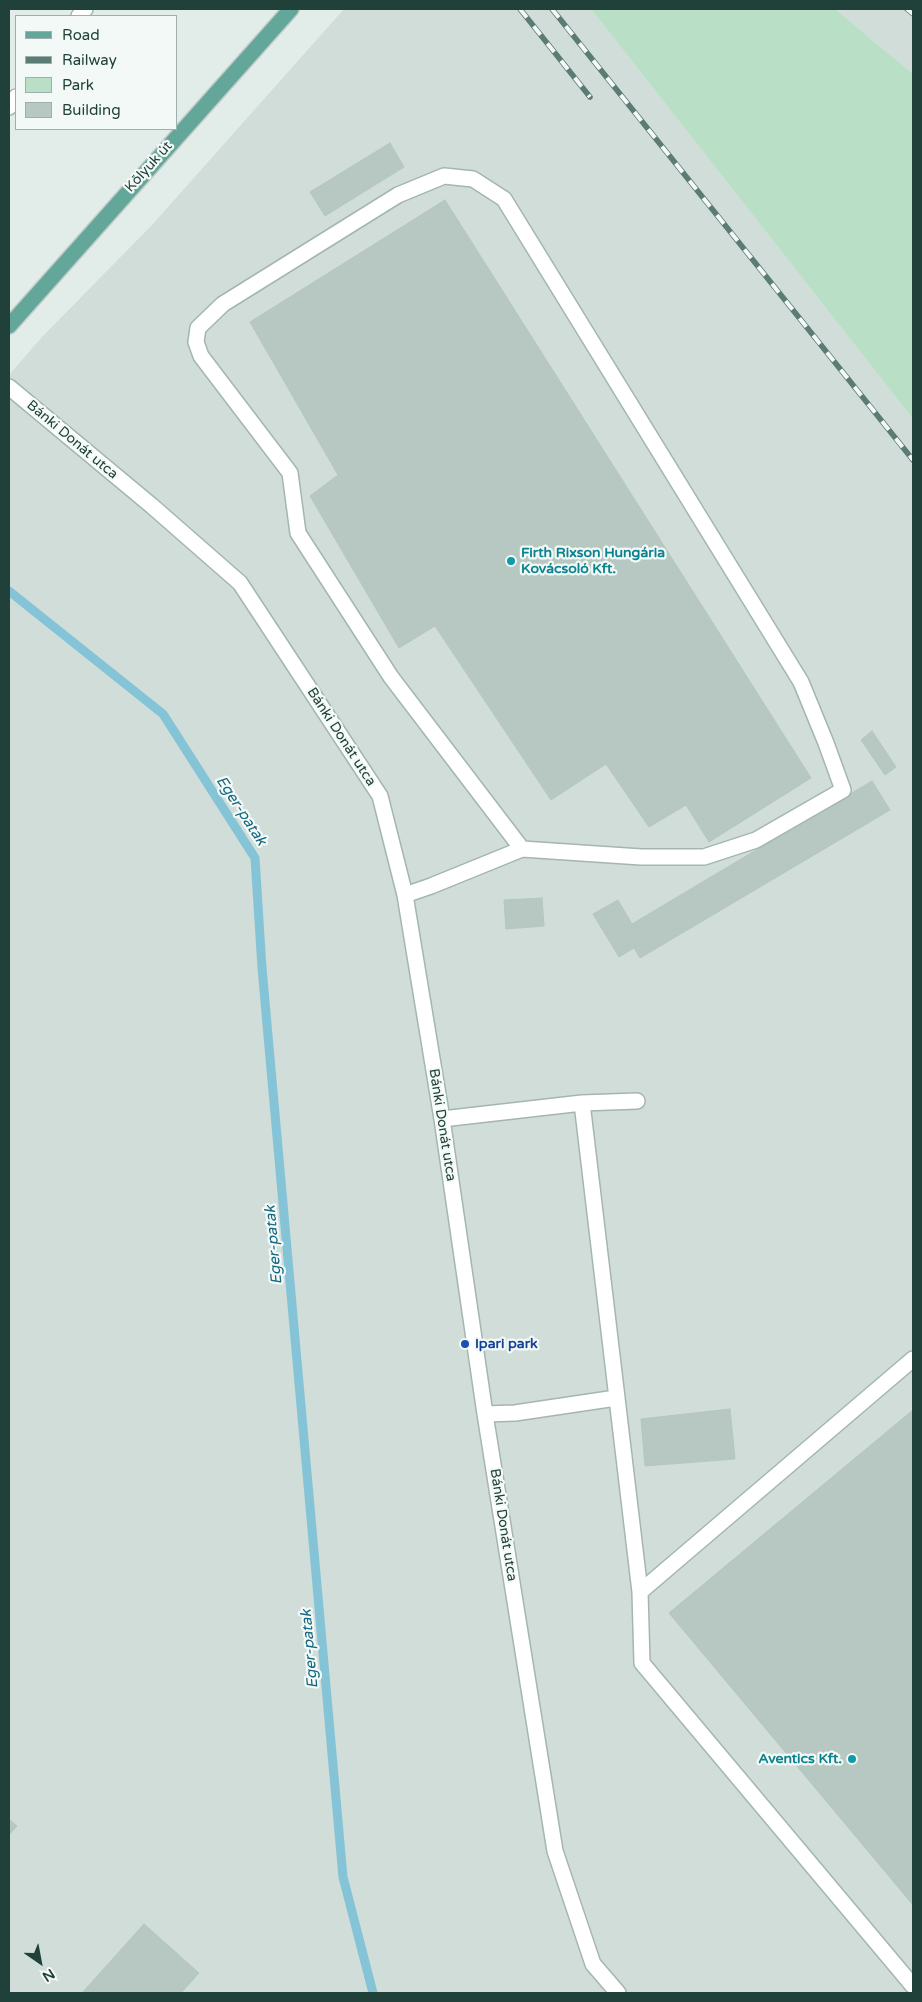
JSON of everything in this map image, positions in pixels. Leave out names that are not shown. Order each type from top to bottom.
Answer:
[{"type":"main road","name":"Kőlyuk út","points":[[9,326],[291,9]]},
{"type":"street","points":[[405,894],[431,886],[522,850],[642,857],[704,857],[756,840],[843,790],[801,682],[504,199],[473,179],[444,176],[398,195],[223,304],[198,328],[196,342],[201,356],[290,473],[298,533],[392,677],[522,850]]},
{"type":"street","name":"Bánki Donát utca","points":[[9,387],[152,506],[240,583],[380,796],[405,894],[442,1119],[485,1414],[555,1851],[593,1964],[618,1993]]},
{"type":"street","points":[[442,1119],[582,1103],[637,1101]]},
{"type":"street","points":[[582,1103],[640,1592],[642,1663],[913,1986]]},
{"type":"street","points":[[640,1592],[913,1359]]},
{"type":"street","points":[[485,1414],[515,1413],[616,1398]]},
{"type":"shaded area","points":[[344,9],[591,9],[913,419],[913,1993],[9,1993],[9,375],[42,337],[152,225]]},
{"type":"shaded area","points":[[835,9],[913,9],[913,74]]},
{"type":"green space","points":[[591,9],[835,9],[913,74],[913,419]]},
{"type":"building","points":[[390,143],[404,167],[325,216],[310,192]]},
{"type":"building","name":"Firth Rixson Hungária Kovácsoló Kft.","points":[[445,200],[811,778],[709,842],[686,805],[649,827],[606,764],[551,800],[435,626],[399,648],[310,496],[338,475],[250,322]]},
{"type":"building","points":[[872,731],[896,767],[885,775],[861,740]]},
{"type":"building","points":[[872,781],[890,810],[640,958],[634,948],[619,957],[593,914],[618,900],[632,924]]},
{"type":"building","points":[[542,898],[544,926],[506,929],[504,900]]},
{"type":"building","points":[[730,1409],[735,1459],[645,1466],[641,1419]]},
{"type":"building","name":"Aventics Kft.","points":[[913,1410],[913,1905],[669,1613]]},
{"type":"building","points":[[9,1819],[17,1826],[9,1835]]},
{"type":"building","points":[[144,1924],[199,1973],[181,1993],[82,1993]]},
{"type":"waterway","name":"Eger-patak","points":[[9,591],[163,714],[255,858],[262,968],[343,1877],[373,1993]]},
{"type":"railway","points":[[520,9],[590,97]]},
{"type":"railway","points":[[552,9],[913,460]]},
{"type":"railway","points":[[907,9],[913,14]]},
{"type":"place","name":"Firth Rixson Hungária Kovácsoló Kft.","points":[[511,561]]},
{"type":"place","name":"Ipari park","points":[[465,1344]]},
{"type":"place","name":"Aventics Kft.","points":[[852,1759]]}]
